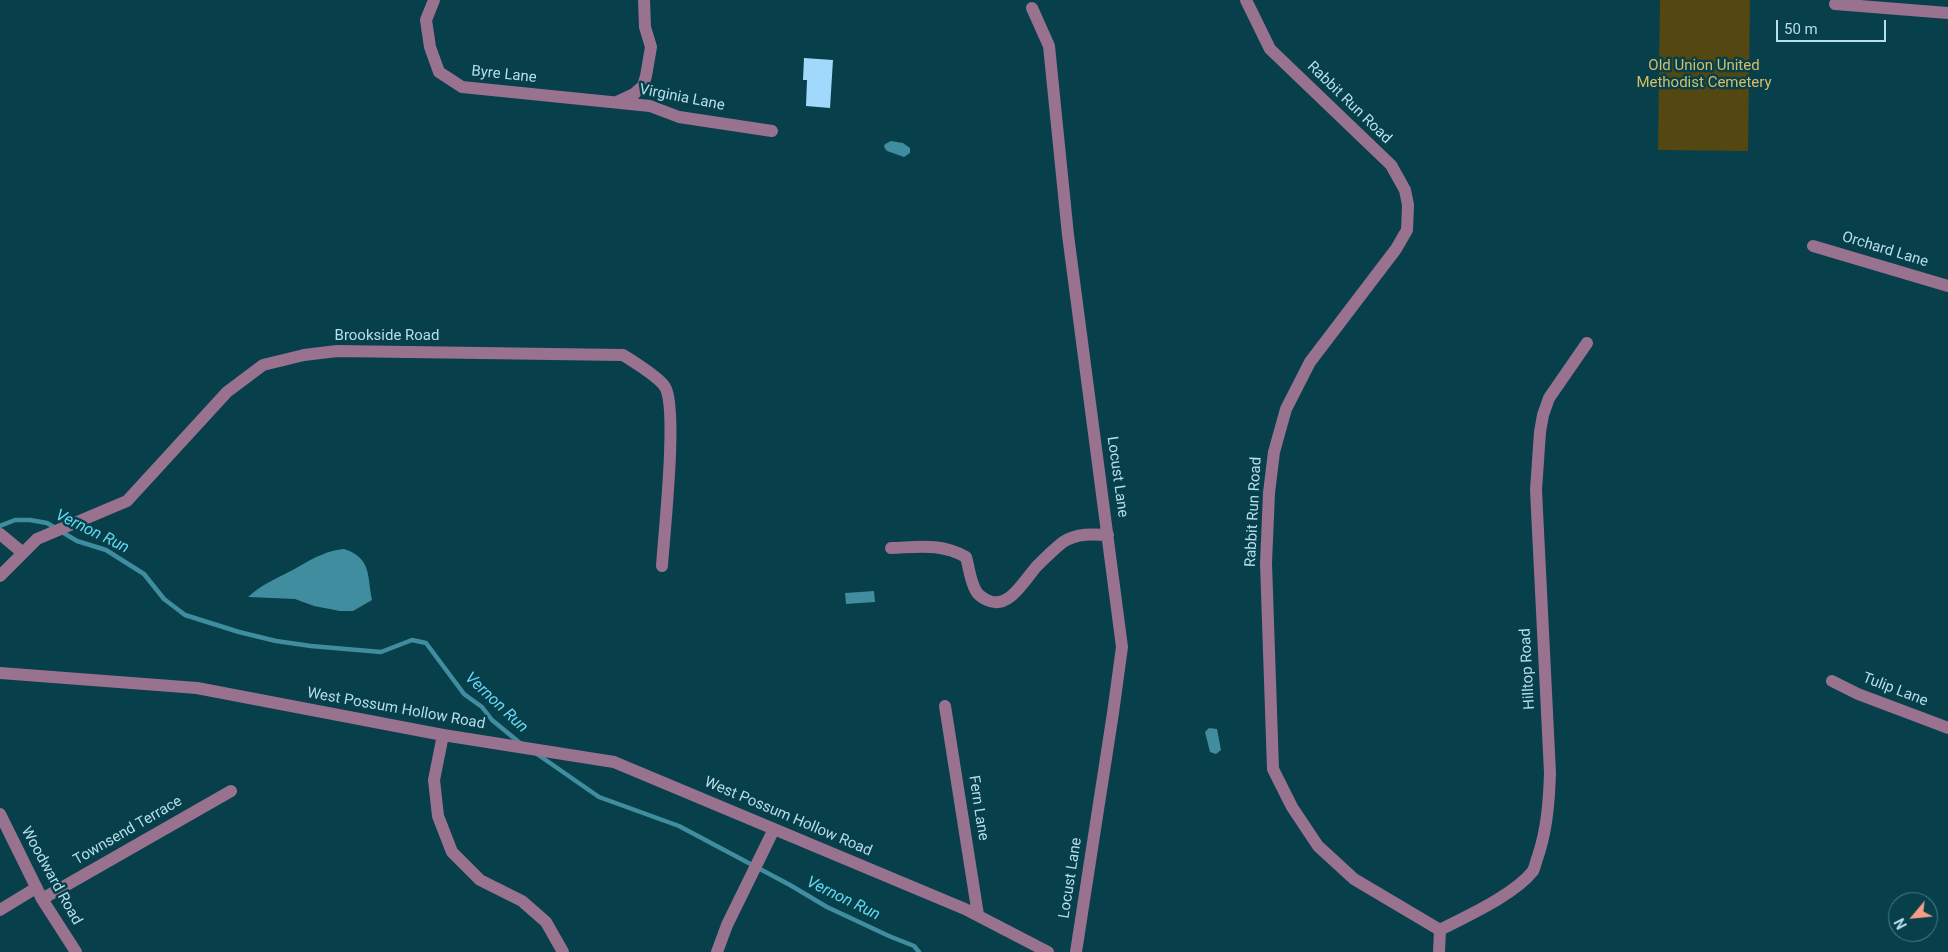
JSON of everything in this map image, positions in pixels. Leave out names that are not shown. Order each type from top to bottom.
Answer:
[{"type":"street","name":"Byre Lane","points":[[434,0],[426,20],[430,48],[439,72],[462,87],[615,103]]},
{"type":"street","points":[[615,103],[634,94],[642,86],[646,76],[651,47],[645,27],[644,0]]},
{"type":"street","name":"Rabbit Run Road","points":[[1246,0],[1270,49],[1390,165],[1405,190],[1408,205],[1407,230],[1396,249],[1310,362],[1286,409],[1274,452],[1269,493],[1266,563],[1273,769],[1292,807],[1318,846],[1354,879],[1440,930]]},
{"type":"street","points":[[1835,4],[1948,13]]},
{"type":"street","name":"Locust Lane","points":[[1032,8],[1049,46],[1068,235],[1122,647],[1076,952]]},
{"type":"street","name":"Virginia Lane","points":[[615,103],[650,106],[679,117],[772,130]]},
{"type":"street","name":"Orchard Lane","points":[[1813,246],[1948,286]]},
{"type":"street","name":"Hilltop Road","points":[[1440,930],[1477,911],[1518,885],[1534,869],[1545,836],[1549,806],[1550,774],[1536,490],[1540,432],[1549,398],[1587,343]]},
{"type":"street","name":"Brookside Road","points":[[0,576],[37,539],[127,501],[227,392],[264,365],[304,355],[337,351],[623,355],[666,388],[672,419],[662,566]]},
{"type":"street","points":[[0,534],[23,553]]},
{"type":"street","points":[[891,548],[937,546],[953,550],[966,557],[975,590],[981,597],[991,602],[999,603],[1008,599],[1016,592],[1038,566],[1063,542],[1078,536],[1108,534]]},
{"type":"street","name":"West Possum Hollow Road","points":[[0,673],[196,688],[443,735],[614,762],[978,915],[1048,952]]},
{"type":"street","name":"Tulip Lane","points":[[1832,681],[1858,694],[1948,728]]},
{"type":"street","name":"Fern Lane","points":[[945,706],[978,915]]},
{"type":"street","points":[[443,735],[434,780],[438,816],[452,852],[480,880],[522,901],[546,922],[563,952]]},
{"type":"street","name":"Townsend Terrace","points":[[0,910],[39,893],[231,791]]},
{"type":"street","name":"Woodward Road","points":[[0,814],[39,893],[76,952]]},
{"type":"street","points":[[717,952],[727,925],[774,829]]},
{"type":"street","points":[[1439,952],[1440,930]]},
{"type":"green space","name":"Old Union United Methodist Cemetery","points":[[1660,0],[1750,0],[1748,151],[1658,150]]},
{"type":"water","points":[[891,141],[903,143],[910,148],[910,153],[904,157],[887,151],[884,147],[885,144]]},
{"type":"water","points":[[344,549],[359,557],[364,563],[367,569],[372,600],[353,611],[340,611],[314,606],[295,599],[248,597],[266,584],[313,558],[328,552]]},
{"type":"water","points":[[874,591],[875,602],[846,604],[845,593]]},
{"type":"water","points":[[1209,728],[1217,729],[1221,750],[1216,754],[1210,752],[1205,732]]},
{"type":"building","points":[[804,58],[833,60],[830,108],[806,106],[807,80],[803,80]]},
{"type":"waterway","name":"Vernon Run","points":[[0,526],[15,520],[47,523],[77,541],[106,550],[144,574],[164,599],[185,615],[239,632],[276,641],[311,646],[381,652],[412,640],[426,643],[464,694],[482,707],[492,720],[520,743]]},
{"type":"waterway","name":"Vernon Run","points":[[537,754],[599,797],[679,826],[790,885],[827,907],[914,946],[919,952]]}]
